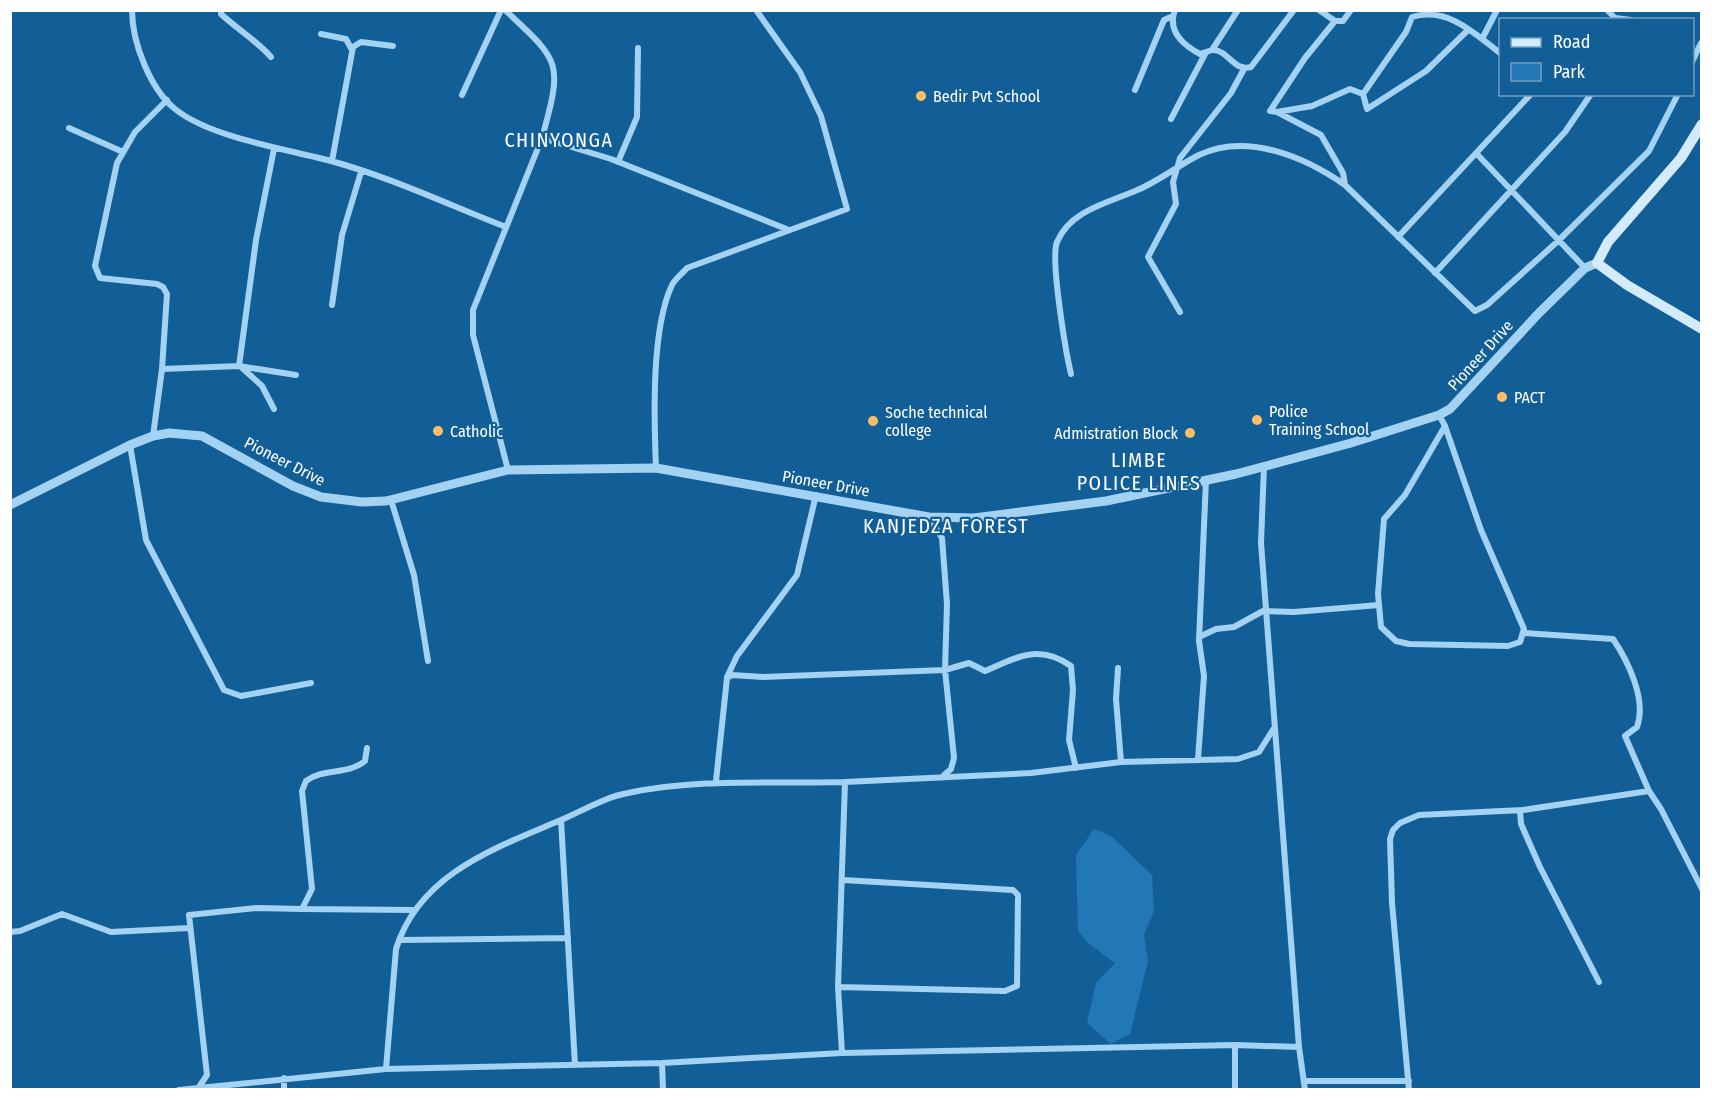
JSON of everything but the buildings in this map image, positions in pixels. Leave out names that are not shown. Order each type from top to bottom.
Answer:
[{"type":"main road","points":[[1701,124],[1682,158],[1608,242],[1597,263],[1627,285],[1701,329]]},
{"type":"street","points":[[132,10],[138,46],[158,87],[176,110],[218,130],[274,148],[332,161],[507,227]]},
{"type":"street","points":[[221,10],[221,14],[232,25],[256,40],[271,57]]},
{"type":"street","points":[[462,95],[503,10],[550,55],[555,66],[552,99],[542,138],[507,227],[480,287],[472,323],[508,470]]},
{"type":"street","points":[[656,468],[654,426],[658,361],[663,314],[673,282],[687,268],[847,209],[821,116],[800,72],[756,10]]},
{"type":"street","points":[[1171,119],[1205,54],[1212,50],[1238,10]]},
{"type":"street","points":[[1212,50],[1219,51],[1238,67],[1244,69],[1255,65],[1294,10]]},
{"type":"street","points":[[1319,10],[1335,21],[1343,21],[1351,10]]},
{"type":"street","points":[[1363,94],[1401,40],[1416,10]]},
{"type":"street","points":[[1482,39],[1497,10]]},
{"type":"street","points":[[1412,17],[1428,12],[1440,15],[1468,30],[1499,52]]},
{"type":"street","points":[[1174,13],[1172,26],[1180,39],[1195,52],[1205,54]]},
{"type":"street","points":[[1135,90],[1164,20],[1174,13]]},
{"type":"street","points":[[1335,21],[1305,58],[1270,111],[1277,112],[1312,106],[1350,89],[1363,94]]},
{"type":"street","points":[[1363,94],[1367,109],[1426,71],[1468,30]]},
{"type":"street","points":[[321,34],[346,39],[352,50]]},
{"type":"street","points":[[332,161],[352,50],[361,42],[393,46]]},
{"type":"street","points":[[1694,58],[1701,43]]},
{"type":"street","points":[[618,162],[637,117],[638,48]]},
{"type":"street","points":[[1180,312],[1148,257],[1176,204],[1173,182],[1180,158],[1231,93],[1244,69]]},
{"type":"street","points":[[1398,237],[1529,96]]},
{"type":"street","points":[[1435,273],[1565,132],[1590,96]]},
{"type":"street","points":[[1071,374],[1056,270],[1056,243],[1070,224],[1090,208],[1155,183],[1200,155],[1234,147],[1269,148],[1327,172],[1345,185],[1471,310],[1479,310],[1558,241],[1649,152],[1677,96]]},
{"type":"street","points":[[153,436],[169,301],[163,287],[154,283],[106,280],[96,272],[117,164],[135,132],[167,100]]},
{"type":"street","points":[[1277,112],[1321,135],[1343,173],[1345,185]]},
{"type":"street","points":[[69,128],[123,152]]},
{"type":"street","points":[[542,138],[618,162],[789,231]]},
{"type":"street","points":[[239,366],[256,240],[274,148]]},
{"type":"street","points":[[1476,153],[1510,192],[1585,268]]},
{"type":"street","points":[[332,305],[342,235],[361,172]]},
{"type":"street","name":"Pioneer Drive","points":[[10,505],[130,446],[153,436],[169,433],[202,436],[293,486],[321,497],[362,502],[391,500],[508,470],[656,468],[929,517],[1012,515],[1106,501],[1264,466],[1351,443],[1439,415],[1461,400],[1533,320],[1585,268],[1597,263]]},
{"type":"street","points":[[239,366],[262,386],[274,409]]},
{"type":"street","points":[[162,369],[239,366],[296,375]]},
{"type":"street","points":[[1439,415],[1445,426],[1481,530],[1524,633],[1520,642],[1508,646],[1396,641],[1381,627],[1378,594],[1384,519],[1404,495],[1445,426]]},
{"type":"street","points":[[130,446],[146,540],[224,690],[241,696],[310,683]]},
{"type":"street","points":[[1264,466],[1261,543],[1299,1047],[1305,1089]]},
{"type":"street","points":[[1198,759],[1204,676],[1199,637],[1206,480]]},
{"type":"street","points":[[716,781],[726,678],[737,656],[797,576],[816,495]]},
{"type":"street","points":[[391,500],[414,575],[428,661]]},
{"type":"street","points":[[929,517],[942,538],[947,604],[945,670],[954,758],[951,769],[943,776]]},
{"type":"street","points":[[1199,637],[1216,629],[1234,627],[1263,611],[1266,613],[1379,605]]},
{"type":"street","points":[[1524,633],[1613,639],[1625,655],[1640,708],[1637,727],[1625,736],[1649,791],[1661,809],[1701,889]]},
{"type":"street","points":[[726,678],[732,675],[763,677],[945,670],[969,663],[986,670],[1020,655],[1046,655],[1070,665],[1073,690],[1069,740],[1076,768]]},
{"type":"street","points":[[1118,668],[1116,699],[1121,762]]},
{"type":"street","points":[[386,1069],[399,940],[414,910],[443,880],[470,861],[628,793],[716,781],[756,784],[845,782],[1031,773],[1121,762],[1248,758],[1259,752],[1274,728]]},
{"type":"street","points":[[302,909],[312,889],[302,791],[306,781],[316,776],[357,767],[364,761],[366,748]]},
{"type":"street","points":[[842,1053],[838,987],[845,782]]},
{"type":"street","points":[[1409,1089],[1392,903],[1390,839],[1393,830],[1400,823],[1419,815],[1520,810],[1649,791]]},
{"type":"street","points":[[1520,810],[1521,824],[1540,867],[1599,982]]},
{"type":"street","points":[[561,820],[575,1065]]},
{"type":"street","points":[[838,987],[1005,990],[1017,986],[1018,895],[1013,890],[843,880]]},
{"type":"street","points":[[199,1087],[207,1075],[189,915],[257,908],[414,910]]},
{"type":"street","points":[[10,932],[20,931],[62,914],[111,932],[190,928]]},
{"type":"street","points":[[399,940],[568,938]]},
{"type":"street","points":[[179,1089],[386,1069],[662,1063],[842,1053],[1235,1046],[1299,1047]]},
{"type":"street","points":[[1235,1046],[1235,1089]]},
{"type":"street","points":[[662,1063],[663,1089]]},
{"type":"street","points":[[284,1078],[284,1089]]},
{"type":"street","points":[[1305,1081],[1409,1082]]},
{"type":"green space","points":[[1094,829],[1111,836],[1152,875],[1154,911],[1144,935],[1148,961],[1130,1034],[1111,1044],[1087,1023],[1096,983],[1115,963],[1088,943],[1078,931],[1076,855]]},
{"type":"waterway","points":[[775,1090],[783,1090]]},
{"type":"place","name":"Bedir Pvt School","points":[[921,96]]},
{"type":"place","name":"PACT","points":[[1502,397]]},
{"type":"place","name":"Police Training School","points":[[1257,420]]},
{"type":"place","name":"Soche technical college","points":[[873,421]]},
{"type":"place","name":"Catholic","points":[[438,431]]},
{"type":"place","name":"Admistration Block","points":[[1190,433]]},
{"type":"district","name":"CHINYONGA","points":[[559,140]]},
{"type":"district","name":"LIMBE POLICE LINES","points":[[1139,472]]},
{"type":"district","name":"KANJEDZA FOREST","points":[[946,526]]}]
